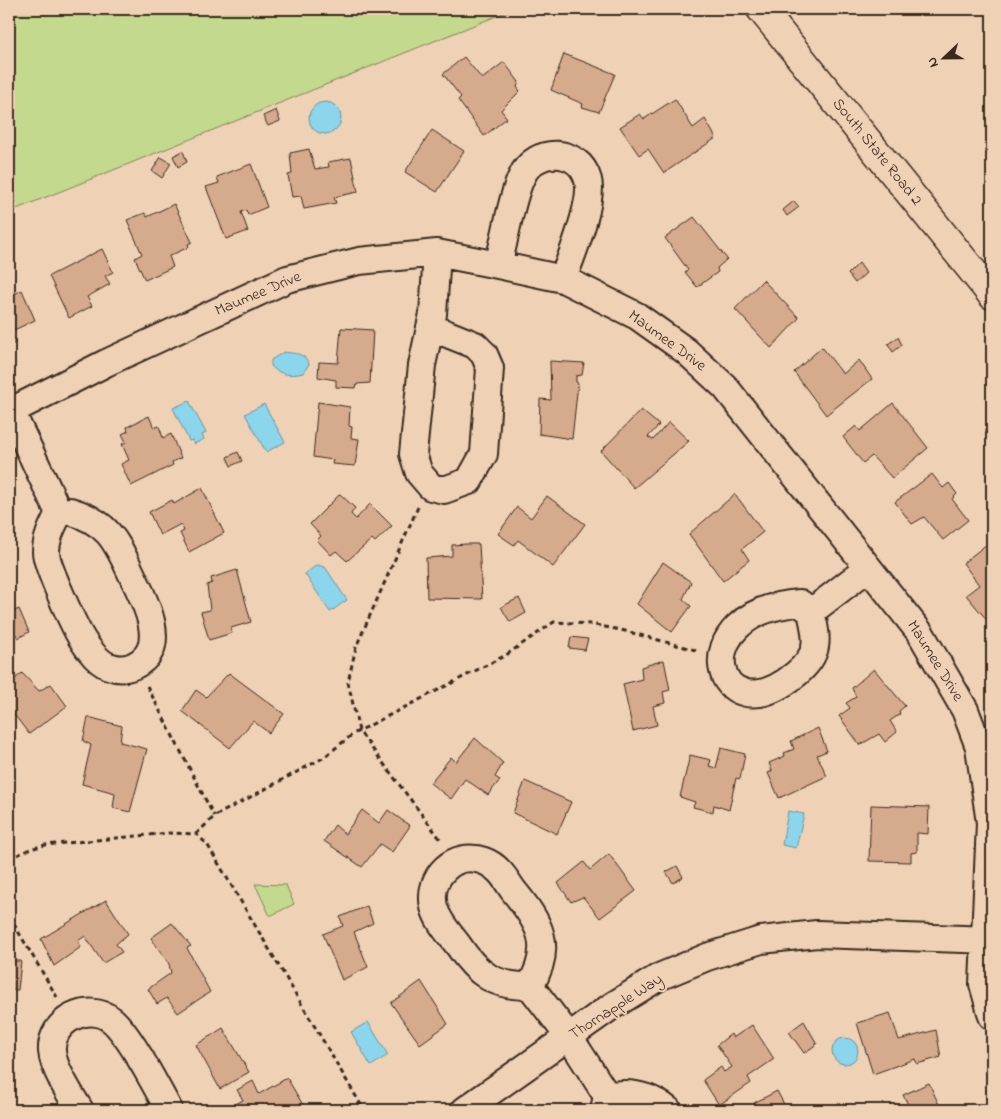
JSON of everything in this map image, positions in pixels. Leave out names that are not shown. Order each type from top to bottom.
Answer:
[{"type":"main road","name":"South State Road 2","points":[[761,9],[992,296]]},
{"type":"street","points":[[498,265],[522,176],[531,163],[542,156],[557,153],[568,156],[584,171],[588,181],[588,194],[582,223],[563,279]]},
{"type":"street","name":"Maumee Drive","points":[[10,412],[106,362],[287,278],[359,261],[437,253],[498,265],[563,279],[637,316],[686,351],[720,381],[921,634],[965,710],[979,747],[990,824],[988,940],[983,984],[992,1016]]},
{"type":"street","points":[[430,327],[475,345],[484,354],[490,368],[484,454],[469,481],[458,487],[444,490],[428,484],[419,473],[413,454],[422,365],[430,327],[433,314],[437,253]]},
{"type":"street","points":[[10,412],[59,512]]},
{"type":"street","points":[[70,511],[92,518],[112,536],[122,552],[143,597],[153,632],[152,645],[146,658],[137,665],[126,668],[111,668],[95,656],[81,639],[52,574],[46,552],[49,534],[59,512],[70,511]]},
{"type":"street","points":[[811,612],[868,568]]},
{"type":"street","points":[[800,603],[811,612],[816,634],[815,652],[804,668],[778,688],[755,694],[739,691],[730,684],[721,658],[728,636],[738,626],[762,611],[781,604],[800,603]]},
{"type":"street","points":[[468,858],[476,859],[496,868],[532,915],[543,941],[542,962],[530,986],[511,986],[476,969],[445,929],[434,907],[434,893],[442,869],[457,860],[468,858]]},
{"type":"street","name":"Thornapple Way","points":[[465,1110],[570,1038],[612,1006],[659,977],[707,957],[761,940],[816,934],[988,940]]},
{"type":"street","points":[[530,986],[570,1038],[606,1103],[623,1093],[641,1095],[668,1110]]},
{"type":"street","points":[[80,1110],[55,1062],[52,1051],[58,1030],[69,1017],[86,1012],[100,1013],[120,1028],[169,1110]]},
{"type":"path","points":[[428,484],[351,662],[348,682],[359,730],[457,860]]},
{"type":"path","points":[[196,834],[214,816],[322,758],[359,730],[506,655],[554,622],[590,624],[625,631],[669,641],[721,658]]},
{"type":"path","points":[[137,665],[214,816]]},
{"type":"path","points":[[9,859],[30,849],[45,846],[169,833],[196,834],[208,844],[364,1110]]},
{"type":"path","points":[[9,916],[69,1017]]},
{"type":"green space","points":[[9,9],[514,9],[9,212]]},
{"type":"green space","points":[[255,884],[286,885],[294,904],[270,916]]},
{"type":"water","points":[[325,102],[336,107],[341,118],[336,129],[325,134],[314,129],[309,118],[314,107]]},
{"type":"water","points":[[284,352],[299,354],[305,357],[309,364],[303,373],[286,374],[271,366],[271,360]]},
{"type":"water","points":[[189,401],[206,433],[202,435],[204,439],[194,444],[193,440],[189,441],[173,408]]},
{"type":"water","points":[[264,404],[285,442],[266,452],[245,414]]},
{"type":"water","points":[[317,565],[325,567],[347,600],[330,612],[305,574]]},
{"type":"water","points":[[788,811],[804,814],[796,848],[782,845]]},
{"type":"water","points":[[368,1022],[388,1055],[371,1066],[351,1032]]},
{"type":"water","points":[[845,1038],[854,1042],[858,1051],[854,1060],[845,1064],[836,1060],[832,1051],[836,1042]]},
{"type":"building","points":[[564,54],[615,74],[599,112],[582,107],[583,104],[551,90]]},
{"type":"building","points":[[464,57],[482,79],[504,62],[519,82],[517,87],[520,91],[501,110],[507,118],[484,136],[458,100],[461,97],[443,74]]},
{"type":"building","points":[[675,99],[693,128],[705,119],[716,138],[664,173],[648,149],[639,155],[620,127],[640,114],[644,119]]},
{"type":"building","points":[[276,110],[280,121],[268,126],[263,116]]},
{"type":"building","points":[[432,130],[464,151],[437,192],[405,172]]},
{"type":"building","points":[[309,149],[315,169],[329,167],[328,162],[351,158],[358,192],[334,197],[336,203],[304,209],[301,196],[292,197],[288,175],[292,174],[290,153]]},
{"type":"building","points":[[183,151],[187,162],[178,167],[173,156]]},
{"type":"building","points":[[161,157],[171,163],[162,178],[152,171]]},
{"type":"building","points":[[251,164],[267,207],[248,215],[246,210],[241,212],[248,231],[226,239],[206,187],[219,183],[217,177]]},
{"type":"building","points":[[794,201],[799,207],[787,216],[783,210]]},
{"type":"building","points":[[174,204],[192,242],[188,244],[189,247],[169,256],[173,267],[145,280],[135,258],[142,254],[127,220],[145,213],[147,217]]},
{"type":"building","points":[[694,217],[727,259],[717,268],[718,272],[697,287],[685,272],[688,270],[665,238]]},
{"type":"building","points":[[102,249],[113,272],[105,276],[110,284],[87,297],[92,306],[69,318],[49,276]]},
{"type":"building","points":[[859,263],[866,273],[855,283],[848,274]]},
{"type":"building","points":[[763,280],[799,318],[771,348],[735,309]]},
{"type":"building","points":[[22,290],[35,320],[10,332],[15,343],[9,346],[9,292],[11,291],[13,295]]},
{"type":"building","points":[[341,328],[373,330],[370,383],[357,384],[356,388],[336,387],[336,380],[318,377],[319,362],[338,363]]},
{"type":"building","points":[[898,337],[902,345],[893,352],[888,344]]},
{"type":"building","points":[[822,347],[843,374],[859,360],[872,379],[826,415],[794,372]]},
{"type":"building","points":[[550,361],[584,363],[582,375],[576,376],[576,382],[578,383],[572,439],[539,434],[540,399],[551,400]]},
{"type":"building","points":[[318,402],[350,407],[349,426],[352,427],[351,438],[359,439],[355,466],[332,464],[333,460],[313,457]]},
{"type":"building","points":[[893,403],[928,448],[892,478],[872,456],[863,463],[843,437],[856,426],[860,431]]},
{"type":"building","points":[[641,410],[659,425],[648,437],[653,440],[669,422],[689,441],[634,488],[601,451]]},
{"type":"building","points":[[149,416],[154,428],[159,426],[163,438],[171,434],[181,458],[172,462],[173,465],[131,486],[121,464],[129,460],[122,444],[126,442],[122,434],[128,431],[127,427]]},
{"type":"building","points":[[238,452],[242,461],[231,466],[227,457]]},
{"type":"building","points":[[932,474],[943,488],[949,483],[957,494],[952,499],[968,520],[943,540],[924,517],[912,524],[895,502]]},
{"type":"building","points":[[202,488],[224,533],[189,552],[180,533],[184,531],[181,524],[160,535],[149,512],[172,500],[174,504]]},
{"type":"building","points":[[340,494],[355,508],[351,514],[356,519],[370,504],[392,526],[375,542],[372,539],[347,561],[336,551],[331,555],[317,540],[321,536],[310,524]]},
{"type":"building","points":[[735,494],[763,532],[742,549],[749,560],[723,581],[689,534]]},
{"type":"building","points":[[547,496],[585,524],[553,567],[518,540],[514,545],[498,534],[517,507],[531,518]]},
{"type":"building","points":[[992,540],[992,616],[987,620],[966,595],[979,585],[963,563]]},
{"type":"building","points":[[479,544],[482,599],[427,598],[426,558],[452,556],[452,545]]},
{"type":"building","points":[[663,562],[691,582],[683,599],[691,606],[672,632],[637,604]]},
{"type":"building","points":[[237,570],[251,622],[231,628],[232,633],[209,640],[201,612],[210,610],[207,585],[212,583],[211,578]]},
{"type":"building","points":[[519,598],[526,613],[510,622],[501,607]]},
{"type":"building","points":[[19,609],[29,632],[18,638],[15,633],[9,636],[9,613]]},
{"type":"building","points":[[571,637],[588,639],[585,650],[569,648]]},
{"type":"building","points":[[664,660],[670,690],[663,692],[665,703],[653,706],[657,725],[633,731],[623,684],[642,679],[641,667]]},
{"type":"building","points":[[874,669],[905,706],[899,711],[900,714],[890,721],[897,732],[885,742],[879,734],[860,745],[839,716],[850,708],[846,703],[856,697],[852,688]]},
{"type":"building","points":[[22,673],[39,691],[51,684],[67,706],[29,734],[9,708],[9,684]]},
{"type":"building","points":[[229,673],[284,714],[269,733],[253,721],[230,748],[182,711],[196,690],[206,697]]},
{"type":"building","points":[[88,717],[122,726],[120,742],[147,749],[130,812],[113,808],[115,793],[82,784],[91,745],[83,741]]},
{"type":"building","points":[[818,728],[827,751],[817,755],[827,776],[779,798],[768,773],[772,771],[769,763],[785,756],[784,753],[794,749],[791,741]]},
{"type":"building","points":[[475,738],[503,763],[495,777],[500,780],[488,795],[465,779],[451,799],[430,783],[451,757],[456,762]]},
{"type":"building","points":[[721,748],[745,754],[740,779],[736,778],[729,810],[714,805],[713,812],[693,807],[695,802],[680,797],[690,755],[711,760],[709,766],[716,768]]},
{"type":"building","points":[[525,781],[571,802],[557,834],[513,813]]},
{"type":"building","points":[[871,805],[929,807],[928,834],[917,833],[917,852],[911,853],[911,862],[869,861]]},
{"type":"building","points":[[362,810],[379,823],[388,810],[410,826],[392,852],[380,844],[362,867],[324,841],[335,825],[345,834]]},
{"type":"building","points":[[609,854],[636,891],[600,918],[583,897],[571,902],[558,883],[584,862],[590,870]]},
{"type":"building","points":[[677,866],[683,877],[673,883],[666,872]]},
{"type":"building","points":[[106,900],[128,934],[116,944],[122,952],[103,963],[85,936],[78,941],[81,947],[54,966],[41,939]]},
{"type":"building","points":[[367,906],[373,923],[354,932],[368,967],[342,980],[323,934],[343,926],[340,917]]},
{"type":"building","points":[[172,923],[191,946],[187,948],[210,992],[178,1013],[167,998],[157,1004],[148,989],[171,973],[169,964],[151,938]]},
{"type":"building","points":[[9,961],[21,961],[18,990],[9,990]]},
{"type":"building","points":[[421,981],[448,1024],[420,1044],[391,1003]]},
{"type":"building","points":[[890,1013],[899,1040],[936,1030],[941,1057],[917,1064],[915,1059],[873,1074],[857,1023]]},
{"type":"building","points":[[804,1021],[817,1044],[804,1053],[789,1032]]},
{"type":"building","points":[[752,1025],[774,1059],[748,1077],[751,1083],[719,1105],[703,1080],[721,1067],[724,1072],[732,1067],[717,1045],[731,1034],[733,1038]]},
{"type":"building","points":[[223,1028],[249,1072],[220,1089],[196,1045]]},
{"type":"building","points":[[287,1078],[306,1110],[225,1110],[243,1100],[237,1090],[253,1081],[259,1094]]},
{"type":"building","points":[[929,1083],[941,1109],[911,1110],[903,1095]]},
{"type":"building","points":[[777,1091],[787,1110],[758,1110],[754,1103]]}]
